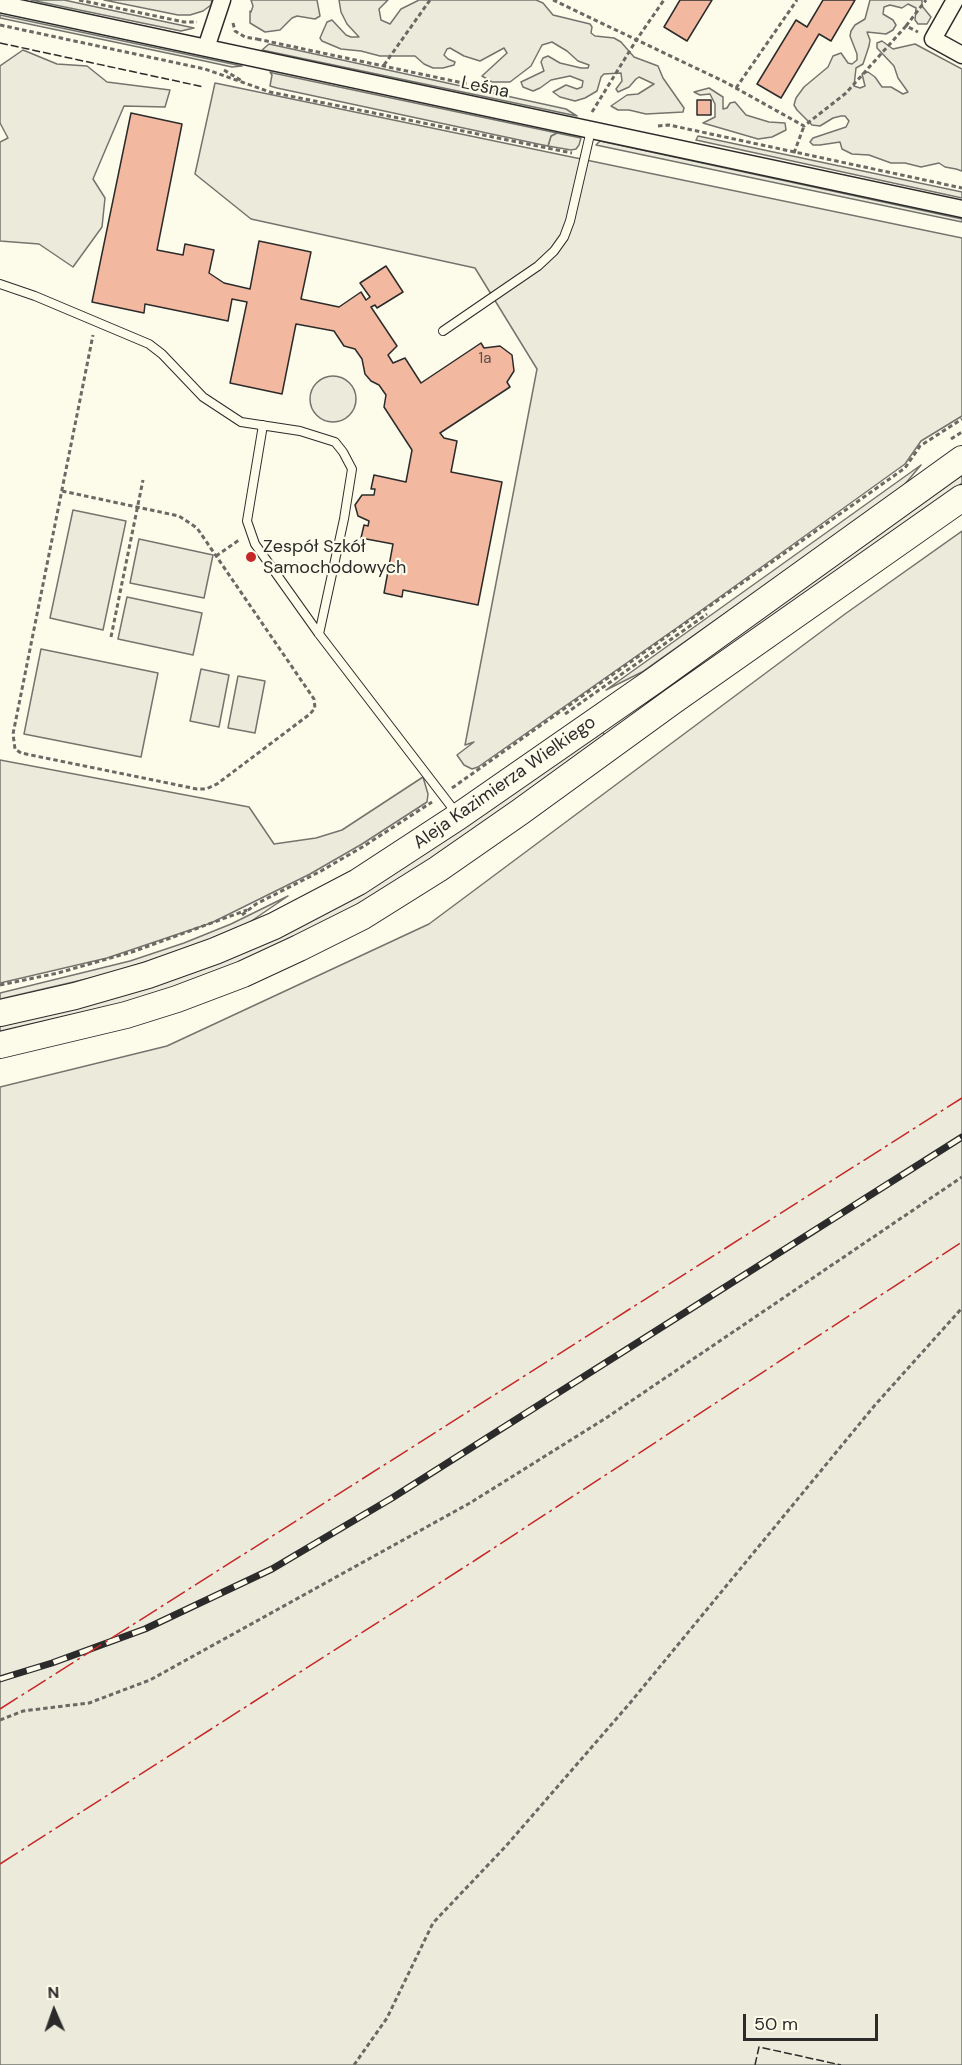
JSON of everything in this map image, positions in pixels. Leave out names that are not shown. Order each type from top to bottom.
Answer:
[{"type":"main road","name":"Aleja Kazimierza Wielkiego","points":[[0,1013],[75,996],[148,975],[214,951],[274,926],[358,882],[449,803],[633,694],[956,449]]},
{"type":"main road","name":"Aleja Kazimierza Wielkiego","points":[[0,1045],[126,1015],[177,999],[243,974],[335,931],[438,869],[962,498]]},
{"type":"main road","points":[[633,694],[649,719]]},
{"type":"street","points":[[206,48],[222,0]]},
{"type":"street","points":[[955,0],[933,39],[962,55]]},
{"type":"street","name":"Leśna","points":[[0,4],[206,48],[590,123],[962,209]]},
{"type":"lane","points":[[443,331],[538,266],[554,251],[564,237],[587,152],[590,123]]},
{"type":"lane","points":[[0,284],[35,296],[149,344],[162,354],[203,397],[241,422],[300,431],[335,442],[344,452],[352,469],[344,519],[319,634]]},
{"type":"lane","points":[[263,425],[247,521],[250,534],[319,634],[449,803]]},
{"type":"path","points":[[79,0],[141,13]]},
{"type":"path","points":[[384,65],[430,0]]},
{"type":"path","points":[[555,1],[562,0]]},
{"type":"path","points":[[590,123],[637,39],[664,0]]},
{"type":"path","points":[[736,88],[797,0]]},
{"type":"path","points":[[794,153],[804,126],[846,93],[926,0]]},
{"type":"path","points":[[555,1],[736,88],[804,126]]},
{"type":"path","points":[[0,26],[204,69],[270,92],[568,153],[587,152]]},
{"type":"path","points":[[906,26],[933,39]]},
{"type":"path","points":[[257,39],[508,93]]},
{"type":"path","points":[[651,126],[669,125],[962,188]]},
{"type":"path","points":[[62,490],[179,516],[197,528],[314,699],[315,708],[310,714],[217,784],[206,789],[21,753],[15,749],[13,734],[62,490],[96,321]]},
{"type":"path","points":[[449,803],[905,468],[920,446],[962,419]]},
{"type":"path","points":[[956,449],[962,432]]},
{"type":"path","points":[[194,935],[231,920],[256,904],[364,846],[449,803],[911,470]]},
{"type":"path","points":[[111,637],[143,480]]},
{"type":"path","points":[[216,556],[250,534]]},
{"type":"path","points":[[0,987],[135,951],[248,910]]},
{"type":"path","points":[[0,987],[101,966],[166,946]]},
{"type":"path","points":[[0,1720],[23,1711],[89,1703],[150,1680],[470,1503],[606,1418],[962,1177]]},
{"type":"path","points":[[354,2065],[387,2018],[433,1923],[506,1846],[622,1712],[875,1405],[962,1308]]},
{"type":"shaded area","points":[[31,0],[64,0],[194,28],[181,31]]},
{"type":"shaded area","points":[[104,0],[212,0],[211,5],[203,11],[190,15],[178,15]]},
{"type":"shaded area","points":[[251,0],[317,0],[320,16],[315,19],[297,16],[280,30],[265,32],[250,23],[250,11],[253,6]]},
{"type":"shaded area","points":[[339,0],[388,0],[379,9],[381,20],[390,24],[401,9],[419,0],[536,0],[543,3],[553,15],[590,24],[591,33],[595,36],[614,38],[621,42],[634,57],[658,66],[663,78],[684,108],[683,112],[646,114],[618,110],[611,106],[627,95],[638,94],[654,84],[639,77],[629,87],[618,92],[616,89],[622,81],[621,73],[604,74],[597,91],[575,101],[560,97],[553,92],[566,85],[577,89],[582,87],[583,81],[570,76],[551,80],[533,91],[523,87],[521,82],[544,71],[541,62],[548,56],[560,63],[588,68],[589,65],[578,61],[552,42],[542,45],[531,66],[510,82],[492,82],[482,76],[507,53],[504,48],[480,61],[450,48],[444,55],[455,62],[454,65],[443,68],[433,68],[415,56],[380,56],[341,49],[320,38],[327,22],[332,20],[346,35],[359,37],[347,24],[341,12]]},
{"type":"shaded area","points":[[870,0],[922,0],[922,6],[931,17],[927,24],[918,24],[915,20],[916,8],[908,4],[902,8],[890,5],[884,7],[883,14],[893,20],[896,25],[886,34],[867,32],[870,40],[869,46],[863,64],[856,68],[854,86],[860,88],[865,86],[862,74],[868,72],[882,87],[891,87],[903,94],[908,92],[898,78],[894,66],[877,48],[877,43],[882,41],[893,49],[915,44],[962,69],[962,171],[945,167],[939,163],[921,167],[905,163],[891,163],[869,155],[852,154],[842,149],[840,142],[813,145],[810,142],[813,138],[846,127],[849,121],[845,116],[841,116],[820,126],[812,125],[794,105],[796,98],[804,87],[828,67],[833,56],[841,53],[848,63],[852,64],[857,60],[850,36],[851,31],[855,25],[865,19]]},
{"type":"shaded area","points":[[0,15],[242,66],[232,67],[0,18]]},
{"type":"shaded area","points":[[269,44],[566,109],[577,116],[262,50]]},
{"type":"shaded area","points":[[23,50],[57,64],[87,66],[107,82],[170,90],[165,107],[124,106],[93,179],[105,198],[102,227],[73,267],[39,244],[0,241],[0,142],[8,138],[0,123],[0,66]]},
{"type":"shaded area","points":[[270,72],[557,133],[551,136],[548,146],[538,144],[277,88],[270,86],[272,75]]},
{"type":"shaded area","points":[[215,83],[962,238],[962,416],[921,441],[905,464],[678,627],[472,769],[464,765],[457,755],[474,742],[465,745],[537,369],[475,268],[251,219],[195,174]]},
{"type":"shaded area","points":[[709,88],[723,97],[723,109],[735,102],[746,115],[769,122],[785,123],[786,130],[772,137],[758,139],[703,123],[715,117],[715,104],[710,94],[700,95],[694,92]]},
{"type":"shaded area","points":[[557,133],[581,138],[579,145],[576,149],[571,150],[548,146],[551,136]]},
{"type":"shaded area","points":[[698,136],[962,192],[962,198],[696,140]]},
{"type":"shaded area","points":[[600,141],[962,219],[962,222],[596,145]]},
{"type":"shaded area","points":[[338,376],[350,382],[355,390],[355,408],[350,416],[342,421],[328,422],[316,416],[311,408],[310,394],[316,382],[324,377]]},
{"type":"shaded area","points":[[921,465],[892,495],[642,672],[606,690]]},
{"type":"shaded area","points":[[962,475],[962,483],[842,570],[667,691],[665,687]]},
{"type":"shaded area","points":[[73,510],[126,521],[103,630],[50,618]]},
{"type":"shaded area","points":[[962,531],[962,2065],[0,2065],[0,1087],[167,1046],[429,924],[845,614]]},
{"type":"shaded area","points":[[139,539],[213,555],[204,598],[130,583]]},
{"type":"shaded area","points":[[127,597],[202,613],[193,655],[118,639]]},
{"type":"shaded area","points":[[41,649],[158,673],[141,757],[24,734]]},
{"type":"shaded area","points":[[201,669],[229,675],[219,727],[190,721]]},
{"type":"shaded area","points":[[238,676],[265,681],[255,733],[228,728]]},
{"type":"shaded area","points":[[600,729],[607,738],[476,831],[334,921],[167,994],[0,1036],[0,1024],[239,954]]},
{"type":"shaded area","points":[[0,760],[249,807],[274,844],[316,838],[342,830],[423,777],[428,794],[427,802],[362,844],[310,874],[211,923],[107,958],[0,983]]},
{"type":"shaded area","points":[[288,896],[247,924],[195,946],[108,974],[0,999],[0,993],[130,961],[184,943],[231,924]]},
{"type":"building","points":[[680,0],[712,0],[687,41],[664,27]]},
{"type":"building","points":[[823,0],[855,0],[831,41],[819,34],[781,98],[757,84],[796,20],[807,27]]},
{"type":"building","points":[[697,100],[711,100],[711,115],[697,115]]},
{"type":"building","points":[[131,113],[182,124],[157,250],[183,255],[185,244],[214,250],[209,273],[224,283],[250,289],[259,241],[311,252],[301,299],[339,307],[361,292],[366,300],[370,297],[360,283],[386,266],[403,292],[377,308],[375,305],[371,307],[397,346],[388,355],[393,363],[405,358],[421,383],[481,343],[484,348],[500,346],[512,355],[514,371],[507,382],[510,387],[440,433],[444,438],[457,441],[451,472],[502,482],[478,605],[403,590],[402,597],[384,593],[393,544],[361,538],[364,525],[368,526],[369,521],[358,516],[355,505],[362,495],[374,495],[375,489],[371,489],[374,475],[406,482],[412,450],[384,407],[386,395],[379,385],[365,374],[362,359],[355,349],[344,346],[334,331],[296,324],[282,394],[230,383],[247,302],[232,299],[228,321],[145,304],[144,313],[92,302]]},
{"type":"railway","points":[[0,1679],[52,1663],[145,1629],[272,1569],[392,1498],[962,1137]]},
{"type":"fence","points":[[0,43],[204,87]]},
{"type":"fence","points":[[755,2065],[759,2047],[841,2065]]},
{"type":"power","points":[[0,1709],[962,1098]]},
{"type":"power","points":[[0,1864],[477,1559],[962,1242]]},
{"type":"place","name":"Zespół Szkół Samochodowych","points":[[251,557]]}]
